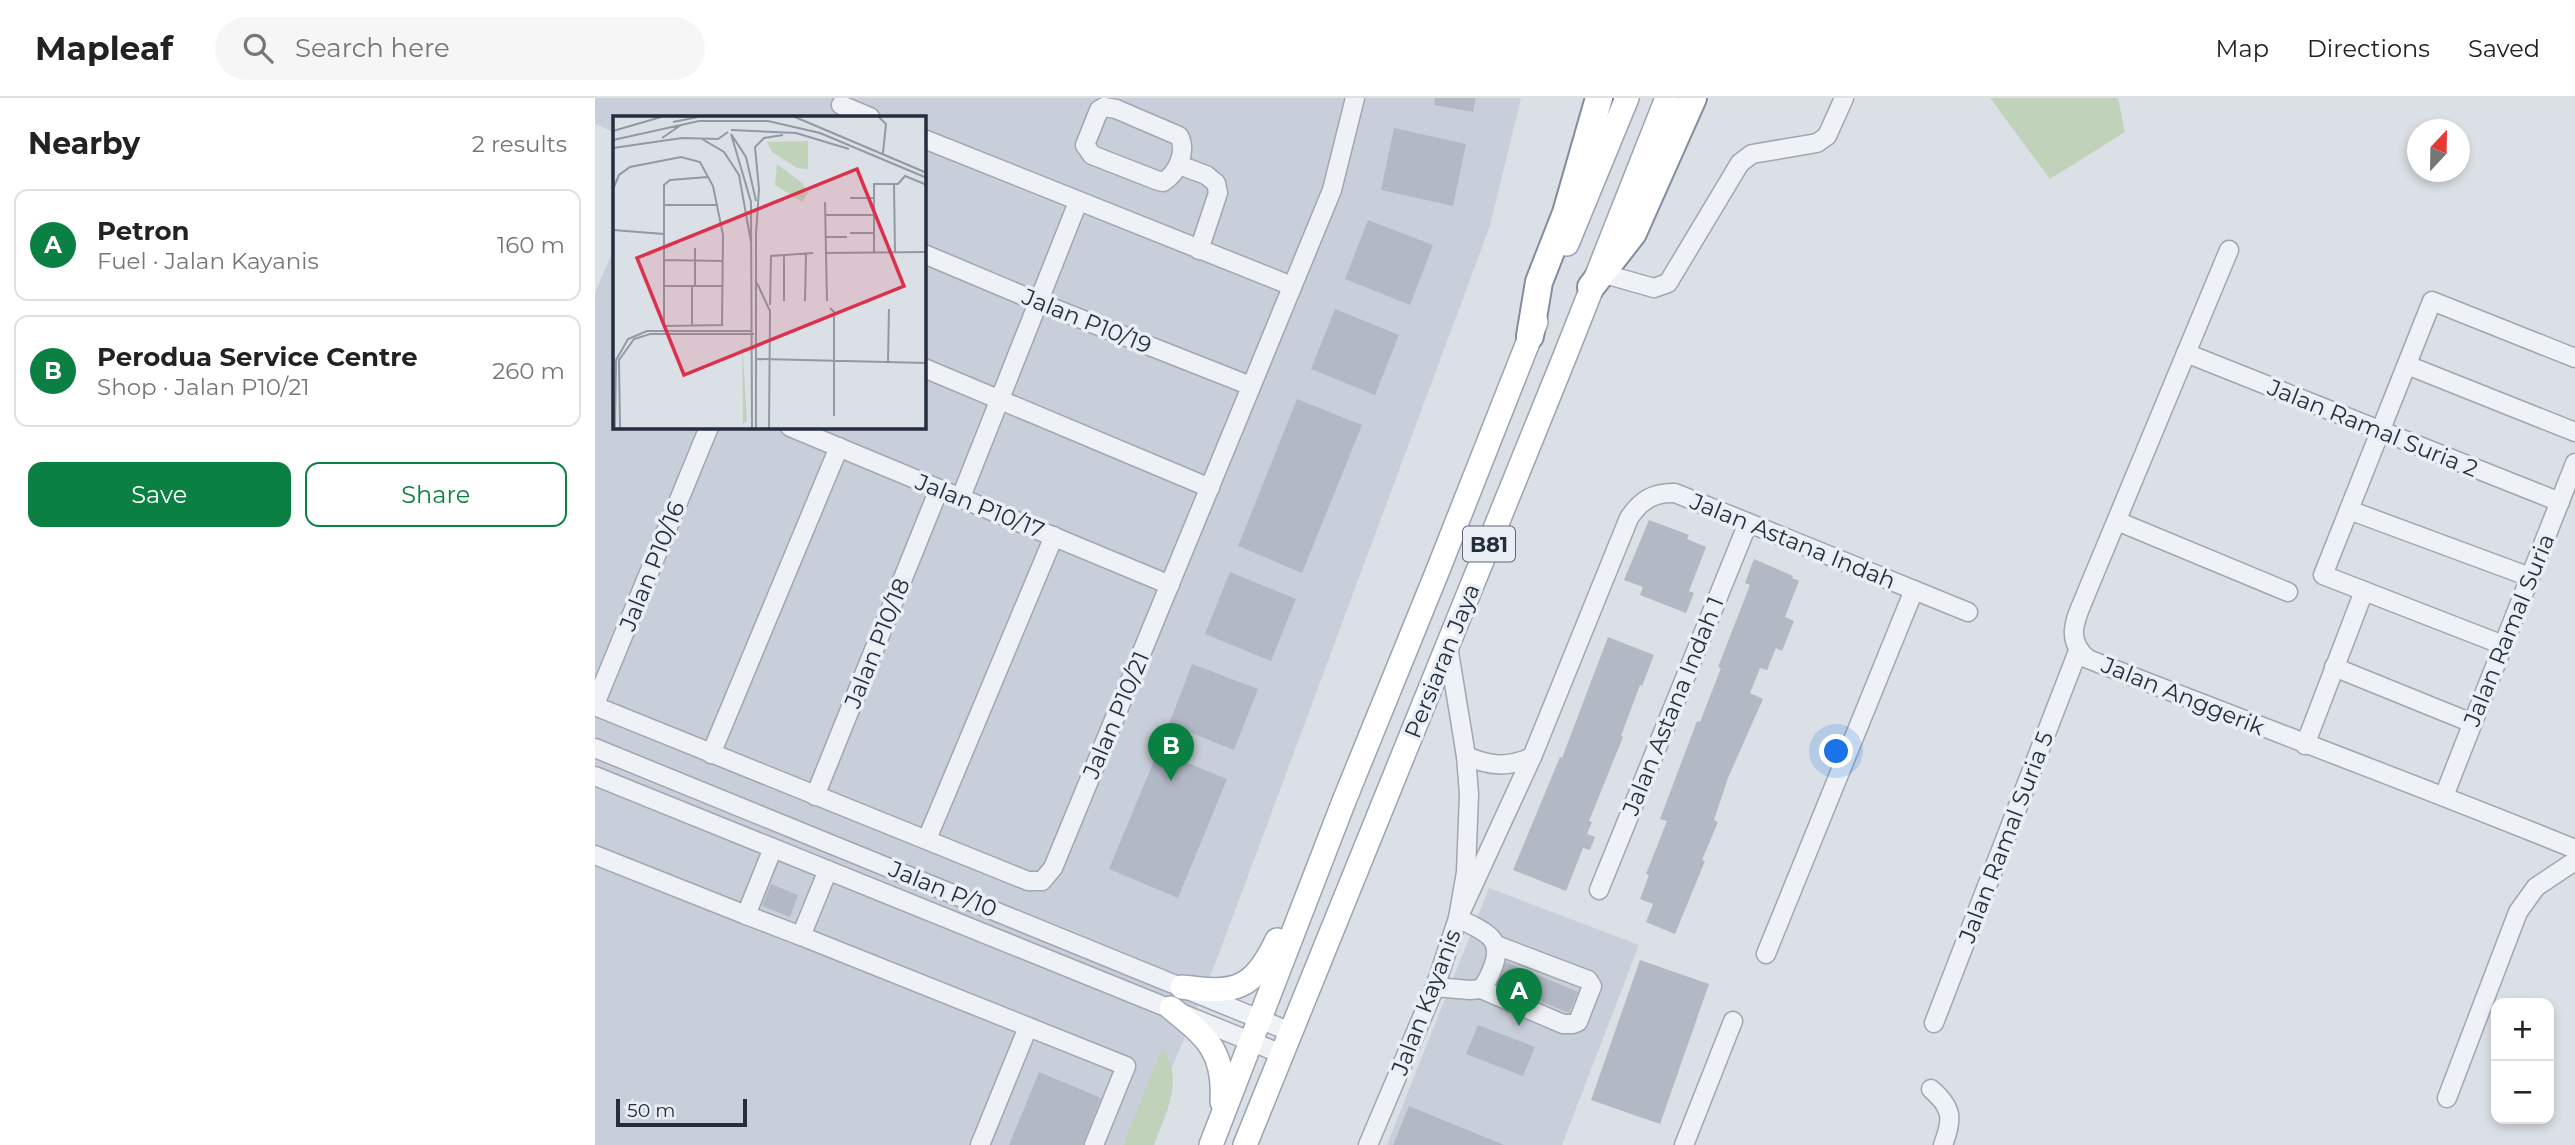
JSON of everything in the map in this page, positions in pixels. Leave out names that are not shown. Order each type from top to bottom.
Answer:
[{"type":"highway","points":[[1530,336],[1539,282],[1566,213],[1599,98]]},
{"type":"highway","points":[[1596,280],[1633,233],[1693,98]]},
{"type":"main road","name":"Persiaran Jaya","points":[[1214,1136],[1344,801],[1627,98]]},
{"type":"main road","name":"Persiaran Jaya","points":[[1245,1145],[1596,280],[1667,98]]},
{"type":"main road","points":[[1182,987],[1229,990],[1246,983],[1263,967],[1344,801]]},
{"type":"main road","points":[[1171,1008],[1203,1034],[1218,1057],[1223,1087],[1214,1136]]},
{"type":"street","name":"Jalan P10/21","points":[[595,705],[1028,881],[1042,880],[1053,868],[1332,190],[1355,98]]},
{"type":"street","points":[[1596,280],[1654,288],[1668,283],[1740,163],[1752,154],[1817,144],[1827,136],[1845,98]]},
{"type":"street","points":[[840,107],[867,116]]},
{"type":"street","points":[[1104,107],[1115,109],[1179,136],[1183,145],[1178,165],[1163,182],[1092,155],[1085,145],[1099,110],[1104,107]]},
{"type":"street","points":[[926,140],[1292,286]]},
{"type":"street","points":[[1178,165],[1206,175],[1216,183],[1218,193],[1199,250]]},
{"type":"street","points":[[961,497],[1078,202]]},
{"type":"street","name":"Jalan Anggerik","points":[[2229,250],[2074,627],[2073,640],[2078,651],[2088,659],[2575,849]]},
{"type":"street","name":"Jalan P10/19","points":[[926,255],[1251,386]]},
{"type":"street","points":[[2503,645],[2323,575],[2432,302],[2575,358]]},
{"type":"street","name":"Jalan Ramal Suria 2","points":[[2186,353],[2560,502]]},
{"type":"street","points":[[2407,365],[2575,432]]},
{"type":"street","points":[[926,369],[1210,488]]},
{"type":"street","name":"Jalan P10/16","points":[[595,705],[708,429]]},
{"type":"street","name":"Jalan P10/17","points":[[795,429],[1170,585]]},
{"type":"street","points":[[711,754],[839,447]]},
{"type":"street","name":"Jalan Ramal Suria","points":[[2444,796],[2575,463]]},
{"type":"street","name":"Jalan P10/18","points":[[815,796],[939,489]]},
{"type":"street","name":"Jalan Astana Indah","points":[[1458,918],[1532,757],[1629,518],[1644,500],[1657,494],[1675,494],[1968,612]]},
{"type":"street","points":[[2349,510],[2530,578]]},
{"type":"street","points":[[2117,521],[2288,592]]},
{"type":"street","name":"Jalan Astana Indah 1","points":[[1599,890],[1748,523]]},
{"type":"street","points":[[927,839],[1053,536]]},
{"type":"street","points":[[1766,954],[1914,590]]},
{"type":"street","points":[[2305,745],[2364,591]]},
{"type":"street","name":"Jalan Kayanis","points":[[1368,1145],[1435,987],[1458,918],[1466,872],[1469,794],[1448,646]]},
{"type":"street","name":"Jalan Ramal Suria 5","points":[[1934,1023],[2078,651]]},
{"type":"street","points":[[2334,667],[2472,723]]},
{"type":"street","name":"Jalan P/10","points":[[595,747],[1291,1032]]},
{"type":"street","points":[[1465,756],[1484,764],[1501,766],[1517,764],[1532,757]]},
{"type":"street","name":"Jalan P/10","points":[[595,776],[1282,1054]]},
{"type":"street","points":[[746,915],[773,848]]},
{"type":"street","points":[[595,855],[1126,1066],[1094,1145]]},
{"type":"street","points":[[2447,1098],[2518,912],[2536,887],[2575,861]]},
{"type":"street","points":[[801,936],[828,870]]},
{"type":"street","points":[[1458,918],[1490,936],[1496,945],[1496,958],[1481,989]]},
{"type":"street","points":[[1435,987],[1481,989],[1569,1025],[1578,1022],[1592,986],[1588,980],[1496,945]]},
{"type":"street","points":[[1684,1145],[1733,1021]]},
{"type":"street","points":[[980,1145],[1028,1027]]},
{"type":"street","points":[[1931,1089],[1948,1107],[1951,1119],[1943,1145]]},
{"type":"shaded area","points":[[595,98],[1521,98],[1490,226],[1217,959],[1140,1145],[595,1145],[595,293],[613,250],[613,429],[926,429],[926,116],[613,116],[613,132],[595,124]]},
{"type":"shaded area","points":[[1489,888],[1639,945],[1562,1145],[1387,1145]]},
{"type":"green space","points":[[1990,98],[2118,98],[2125,132],[2050,179]]},
{"type":"green space","points":[[1162,1048],[1169,1060],[1173,1084],[1168,1108],[1154,1145],[1123,1145]]},
{"type":"building","points":[[1435,98],[1476,98],[1473,112],[1434,105]]},
{"type":"building","points":[[1394,128],[1466,144],[1453,206],[1381,190]]},
{"type":"building","points":[[1368,220],[1433,245],[1410,305],[1345,279]]},
{"type":"building","points":[[1335,309],[1399,335],[1375,395],[1311,369]]},
{"type":"building","points":[[1297,399],[1362,425],[1302,573],[1238,546]]},
{"type":"building","points":[[1649,520],[1689,535],[1687,539],[1706,547],[1689,591],[1694,593],[1686,613],[1640,595],[1643,587],[1624,580]]},
{"type":"building","points":[[1754,559],[1799,581],[1785,617],[1794,621],[1782,651],[1776,648],[1767,670],[1760,668],[1750,693],[1763,699],[1728,778],[1714,820],[1718,822],[1702,860],[1705,861],[1675,934],[1646,922],[1653,904],[1640,899],[1649,875],[1646,874],[1667,821],[1660,819],[1697,721],[1700,722],[1721,668],[1718,667],[1750,585],[1745,583]]},
{"type":"building","points":[[1230,572],[1296,599],[1271,661],[1205,634]]},
{"type":"building","points":[[1608,637],[1654,655],[1589,821],[1592,822],[1587,834],[1595,837],[1590,850],[1583,848],[1566,891],[1513,870],[1560,757],[1562,758]]},
{"type":"building","points":[[1192,664],[1258,689],[1234,750],[1169,724]]},
{"type":"building","points":[[1158,751],[1227,779],[1178,898],[1109,869]]},
{"type":"building","points":[[771,884],[798,895],[790,917],[762,906]]},
{"type":"building","points":[[1640,960],[1709,984],[1660,1124],[1591,1100]]},
{"type":"building","points":[[1506,962],[1578,992],[1569,1013],[1498,984]]},
{"type":"building","points":[[1478,1025],[1535,1047],[1523,1076],[1466,1054]]},
{"type":"building","points":[[1039,1072],[1101,1098],[1083,1145],[1009,1145]]},
{"type":"building","points":[[1409,1106],[1504,1145],[1393,1145]]},
{"type":"place","name":"Perodua Service Centre","points":[[1171,781]]},
{"type":"place","name":"Petron","points":[[1519,1026]]}]
